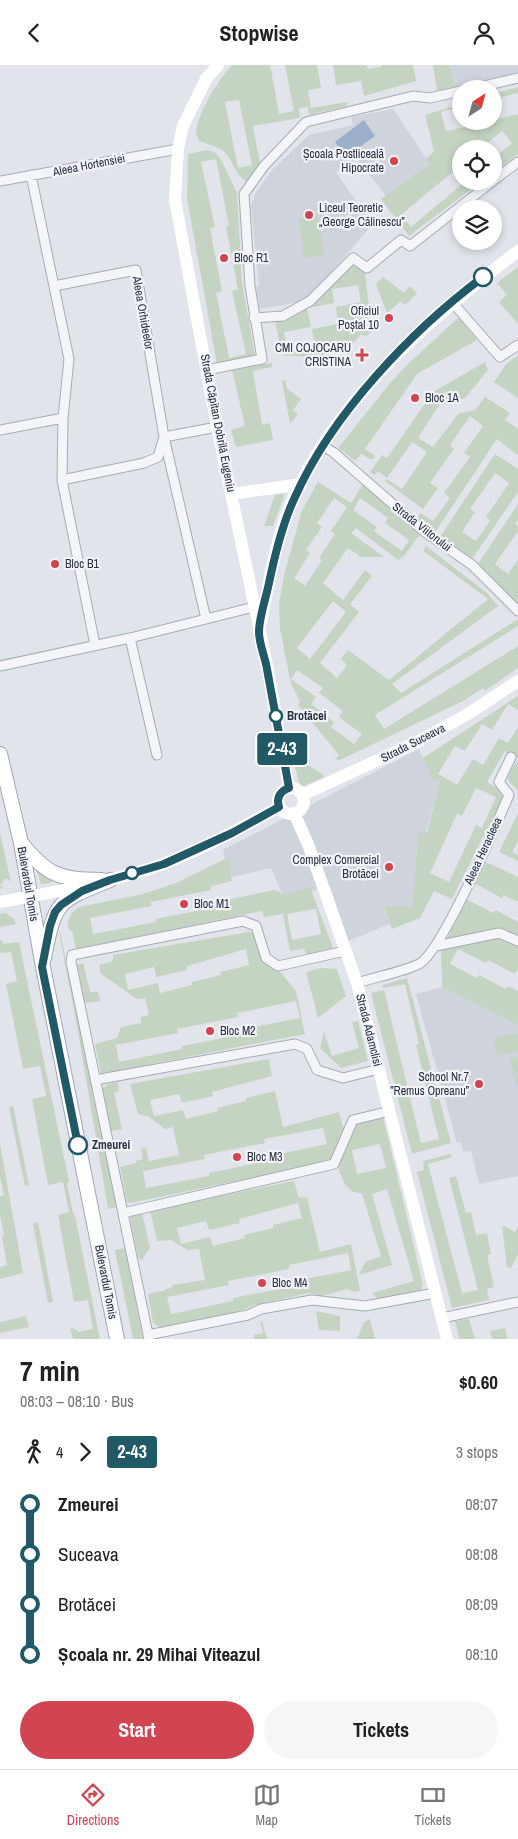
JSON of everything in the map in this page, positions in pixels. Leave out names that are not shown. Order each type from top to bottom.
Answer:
[{"type":"main road","name":"Bulevardul Tomis","points":[[0,754],[21,843],[42,967],[117,1339]]},
{"type":"main road","points":[[21,843],[40,864],[58,876],[110,880]]},
{"type":"main road","points":[[42,967],[50,926],[55,912],[61,905],[82,891],[110,880]]},
{"type":"street","name":"Strada Căpitan Dobrilă Eugeniu","points":[[218,65],[206,79],[183,126],[178,149],[175,199],[217,427],[267,665],[289,788]]},
{"type":"street","points":[[502,82],[518,79]]},
{"type":"street","points":[[207,370],[262,359],[250,286],[244,194],[264,166],[306,122],[413,96],[430,98],[452,93]]},
{"type":"street","name":"Aleea Hortensiei","points":[[0,181],[178,149]]},
{"type":"street","points":[[502,174],[518,161]]},
{"type":"street","points":[[32,175],[69,359],[63,418],[62,480],[95,645]]},
{"type":"street","points":[[254,318],[283,316],[310,301],[353,258],[367,268],[401,240],[410,246],[482,190]]},
{"type":"street","points":[[259,632],[278,542],[286,518],[301,484],[323,446],[343,417],[398,353],[452,302],[518,251]]},
{"type":"street","name":"Aleea Orhideelor","points":[[54,286],[136,270],[164,437],[206,619]]},
{"type":"street","points":[[452,302],[500,357],[518,345]]},
{"type":"street","points":[[0,430],[63,418]]},
{"type":"street","points":[[62,480],[144,463],[158,457],[164,437],[217,427]]},
{"type":"street","name":"Strada Viitorului","points":[[323,446],[425,532],[472,565],[518,611]]},
{"type":"street","points":[[232,494],[301,484]]},
{"type":"street","points":[[0,666],[130,638],[254,607]]},
{"type":"street","points":[[130,638],[157,755]]},
{"type":"street","name":"Strada Suceava","points":[[302,795],[415,743],[468,715],[518,681]]},
{"type":"street","name":"Aleea Heracleea","points":[[357,983],[421,963],[436,946],[484,852],[509,795],[499,781],[511,757]]},
{"type":"street","points":[[285,789],[297,789],[302,795],[303,804],[298,811],[286,813],[279,807],[279,795],[285,789]]},
{"type":"street","points":[[0,902],[110,880],[164,864],[232,833],[279,807]]},
{"type":"street","name":"Strada Adamclisi","points":[[294,813],[308,844],[357,983],[447,1339]]},
{"type":"street","points":[[345,951],[278,966],[266,958],[256,926],[244,921],[72,955],[70,962],[148,1337],[248,1315],[260,1309],[312,1300],[365,1306],[436,1293]]},
{"type":"street","points":[[436,946],[499,933],[518,941]]},
{"type":"street","points":[[95,1080],[295,1044],[307,1049],[317,1069],[342,1078],[379,1069]]},
{"type":"street","points":[[123,1213],[334,1164],[352,1120],[390,1111]]},
{"type":"street","points":[[442,1318],[518,1302]]},
{"type":"shaded area","points":[[450,65],[518,65],[518,74],[493,80],[453,80]]},
{"type":"shaded area","name":"Liceul Teoretic „George Călinescu”","points":[[393,109],[430,164],[386,196],[357,159],[336,172],[372,225],[308,301],[260,309],[256,287],[259,286],[251,206],[255,194],[272,170],[309,135],[353,125],[351,117]]},
{"type":"shaded area","points":[[419,749],[423,758],[440,780],[426,833],[418,833],[412,907],[384,908],[390,924],[348,941],[330,886],[285,900],[271,868],[229,878],[223,850]]},
{"type":"shaded area","name":"School Nr.7 ”Remus Opreanu”","points":[[442,987],[518,1025],[518,1176],[479,1184],[471,1151],[463,1152],[461,1142],[457,1143],[416,994]]},
{"type":"green space","points":[[232,65],[270,65],[279,114],[294,111],[285,65],[317,65],[321,88],[308,90],[311,108],[347,102],[347,106],[309,115],[308,107],[299,108],[300,118],[253,126],[260,163],[250,179],[246,181],[239,175],[226,153],[199,141],[196,134],[198,122],[205,105]],"holes":[[[239,100],[252,165],[238,168],[225,102]]]},
{"type":"green space","points":[[333,65],[367,65],[368,69],[381,67],[381,65],[413,65],[416,81],[364,96],[361,81],[336,85]]},
{"type":"green space","points":[[433,65],[450,65],[453,80],[452,89],[437,91]]},
{"type":"green space","points":[[518,87],[518,93],[502,97],[502,92]]},
{"type":"green space","points":[[452,107],[452,109],[441,112],[446,131],[502,130],[502,118],[518,114],[518,154],[502,167],[502,151],[512,143],[502,131],[491,140],[452,140],[452,172],[401,215],[411,227],[455,190],[470,190],[457,200],[452,200],[452,204],[409,236],[381,199],[430,164],[426,159],[434,151],[425,115]]},
{"type":"green space","points":[[207,150],[215,152],[237,193],[242,282],[255,357],[217,364],[187,199],[188,154]],"holes":[[[216,159],[229,226],[226,227],[238,289],[232,291],[246,354],[229,358],[216,293],[222,291],[210,228],[215,227],[201,162]]]},
{"type":"green space","points":[[318,216],[324,255],[304,258],[299,219]]},
{"type":"green space","points":[[352,261],[365,273],[370,315],[365,321],[371,331],[366,337],[361,334],[346,352],[335,343],[322,358],[282,355],[275,321],[286,319]],"holes":[[[358,285],[361,302],[336,307],[338,324],[312,329],[315,346],[288,351],[284,332],[311,327],[307,308],[334,303],[332,289]]]},
{"type":"green space","points":[[518,267],[518,324],[499,302],[507,295],[497,283]]},
{"type":"green space","points":[[383,277],[404,293],[410,286],[417,293],[405,305],[401,301],[387,313],[376,284]]},
{"type":"green space","points":[[459,317],[477,340],[417,374],[365,449],[375,456],[372,460],[361,454],[355,461],[338,448],[391,382]]},
{"type":"green space","points":[[518,356],[518,398],[494,382],[507,363]]},
{"type":"green space","points":[[485,362],[488,370],[465,398],[440,404],[418,438],[433,447],[458,414],[475,410],[485,397],[510,413],[505,420],[518,429],[518,455],[497,439],[434,534],[416,520],[420,513],[433,521],[450,498],[444,493],[470,457],[464,453],[483,426],[470,416],[450,445],[454,449],[430,483],[438,488],[423,509],[385,481],[387,479],[402,489],[427,452],[412,442],[387,478],[378,471],[375,475],[370,472],[382,455],[387,458],[433,392]]},
{"type":"green space","points":[[272,363],[272,367],[253,371],[262,425],[270,423],[273,440],[236,447],[231,430],[245,426],[232,370]]},
{"type":"green space","points":[[282,380],[286,381],[286,388],[301,399],[293,410],[298,414],[290,424]]},
{"type":"green space","points":[[495,454],[518,469],[518,492],[472,559],[440,537]],"holes":[[[495,473],[509,483],[486,517],[490,521],[476,541],[462,532],[475,512],[470,509]]]},
{"type":"green space","points":[[318,482],[351,503],[364,483],[421,533],[403,557],[398,560],[356,528],[351,533],[384,557],[361,557],[348,548],[323,583],[343,600],[365,570],[372,576],[350,604],[359,612],[320,663],[337,678],[347,665],[341,659],[348,650],[389,680],[488,599],[423,551],[426,546],[487,593],[498,606],[392,684],[401,693],[518,619],[518,626],[375,715],[384,729],[518,646],[518,668],[485,691],[483,688],[463,701],[340,760],[335,759],[339,755],[298,705],[300,701],[291,684],[280,629],[279,604],[284,575],[302,510]],"holes":[[[334,498],[347,507],[331,531],[335,534],[319,558],[322,560],[305,586],[294,578],[310,553],[306,550],[322,527],[317,523]],[[360,498],[388,518],[385,523],[409,540],[402,551],[374,531],[377,527],[353,510]],[[333,601],[346,612],[310,659],[297,648]],[[297,670],[323,688],[319,693],[343,711],[339,717],[362,734],[354,744],[331,727],[334,722],[311,704],[316,697],[291,679]]]},
{"type":"green space","points":[[285,494],[273,526],[264,526],[275,495]]},
{"type":"green space","points":[[518,504],[518,520],[515,524],[518,526],[518,531],[495,564],[508,574],[518,560],[518,607],[478,564]]},
{"type":"green space","points":[[518,696],[518,710],[508,704],[492,730],[482,724],[465,751],[455,746],[438,774],[457,785],[473,759],[483,765],[499,738],[508,743],[518,727],[518,758],[505,751],[487,782],[500,790],[503,797],[452,899],[434,891],[420,918],[392,929],[384,907],[412,907],[418,833],[427,833],[440,780],[433,779],[423,758]],"holes":[[[476,788],[496,797],[482,828],[476,825],[449,882],[430,873],[457,814],[462,816]]]},
{"type":"green space","points":[[292,756],[323,774],[324,777],[302,787]]},
{"type":"green space","points":[[518,759],[518,790],[510,783],[507,777]]},
{"type":"green space","points":[[518,813],[518,841],[512,852],[518,855],[518,861],[499,852]]},
{"type":"green space","points":[[0,833],[11,882],[6,878],[0,885]]},
{"type":"green space","points":[[229,857],[232,881],[211,886],[211,890],[151,902],[151,906],[90,918],[93,934],[156,922],[155,919],[217,907],[217,902],[274,890],[286,895],[310,887],[333,948],[307,957],[304,949],[290,951],[283,914],[264,917],[262,911],[76,949],[72,931],[69,931],[68,920],[79,907],[143,894],[176,883]],"holes":[[[316,909],[321,934],[292,940],[287,914]]]},
{"type":"green space","points":[[486,862],[518,877],[518,902],[504,895],[502,898],[474,883]]},
{"type":"green space","points":[[40,870],[52,879],[51,883],[41,884],[37,871]]},
{"type":"green space","points":[[466,899],[493,913],[496,910],[518,922],[518,971],[515,974],[488,960],[486,963],[458,949],[450,964],[477,978],[479,975],[506,989],[508,986],[518,991],[518,1025],[442,987],[441,951]]},
{"type":"green space","points":[[6,913],[14,919],[16,924],[0,927],[0,914]]},
{"type":"green space","points":[[59,932],[117,1207],[108,1209],[77,1026]]},
{"type":"green space","points":[[249,932],[253,933],[263,961],[277,968],[296,991],[305,1034],[101,1074],[95,1044],[117,1038],[121,1027],[141,1023],[141,1017],[149,1015],[145,998],[137,999],[101,974],[99,965],[113,961],[113,955]],"holes":[[[246,949],[249,965],[220,972],[221,975],[160,993],[158,983],[128,990],[125,974],[154,967],[156,977],[187,970],[187,966]],[[296,1001],[300,1018],[243,1029],[244,1034],[182,1046],[182,1049],[119,1062],[116,1045],[178,1033],[177,1029],[238,1017],[237,1013]]]},
{"type":"green space","points":[[0,940],[2,940],[3,944],[19,942],[100,1339],[73,1339],[70,1329],[77,1329],[78,1332],[93,1329],[88,1300],[74,1302],[58,1215],[69,1212],[63,1182],[48,1185],[32,1099],[46,1096],[40,1066],[23,1069],[6,984],[17,981],[11,952],[0,953]]},
{"type":"green space","points":[[83,963],[90,992],[98,992],[100,1001],[85,1003],[77,965]]},
{"type":"green space","points":[[321,968],[337,969],[346,996],[318,1018],[306,972]]},
{"type":"green space","points":[[407,978],[451,1143],[412,1154],[371,993],[384,990],[421,1143],[439,1139],[416,1045],[419,1044],[405,984],[383,988],[383,985]]},
{"type":"green space","points":[[358,1021],[368,1061],[341,1068],[320,1048],[324,1031],[332,1056],[359,1048],[352,1022]]},
{"type":"green space","points":[[518,1033],[518,1051],[497,1056],[493,1038]]},
{"type":"green space","points":[[518,1056],[518,1090],[510,1058]]},
{"type":"green space","points":[[269,1059],[272,1076],[212,1092],[213,1096],[182,1103],[179,1094],[150,1100],[154,1116],[183,1110],[186,1119],[218,1111],[217,1108],[246,1101],[246,1098],[275,1091],[283,1127],[339,1112],[343,1127],[383,1116],[423,1285],[421,1290],[379,1300],[372,1293],[414,1281],[387,1189],[372,1194],[392,1265],[359,1275],[365,1262],[381,1256],[362,1193],[347,1187],[336,1160],[131,1203],[127,1202],[120,1167],[143,1159],[141,1149],[146,1148],[149,1161],[179,1155],[173,1127],[165,1129],[148,1116],[138,1114],[130,1084]],"holes":[[[323,1128],[327,1144],[270,1156],[271,1160],[209,1173],[209,1176],[146,1188],[143,1171],[205,1159],[204,1155],[265,1143],[264,1139]],[[380,1144],[386,1168],[357,1174],[352,1150]]]},
{"type":"green space","points":[[118,1082],[119,1091],[114,1093],[122,1129],[110,1131],[102,1094],[103,1088],[108,1084]]},
{"type":"green space","points":[[13,1106],[29,1185],[25,1186],[9,1107]]},
{"type":"green space","points":[[0,1143],[23,1273],[0,1279],[0,1267],[7,1265],[0,1214],[0,1196],[4,1195],[0,1177]]},
{"type":"green space","points":[[451,1154],[452,1157],[428,1164],[462,1293],[478,1290],[449,1178],[456,1176],[466,1213],[471,1212],[476,1235],[487,1233],[491,1254],[487,1255],[494,1287],[487,1289],[489,1300],[452,1308],[417,1172],[424,1170],[423,1161]]},
{"type":"green space","points":[[294,1181],[299,1198],[307,1197],[320,1252],[351,1244],[360,1290],[355,1292],[347,1289],[322,1296],[309,1293],[254,1305],[237,1312],[161,1328],[153,1323],[148,1294],[166,1290],[173,1287],[172,1285],[205,1280],[199,1249],[188,1250],[171,1240],[157,1241],[150,1210]],"holes":[[[298,1203],[302,1218],[244,1235],[245,1238],[213,1246],[210,1237],[181,1244],[177,1228],[206,1221],[209,1230],[240,1223],[239,1219]],[[348,1253],[351,1270],[294,1281],[295,1286],[233,1298],[233,1301],[171,1314],[167,1297],[229,1285],[228,1281],[289,1269],[289,1265]]]},
{"type":"green space","points":[[142,1212],[150,1248],[142,1260],[138,1258],[130,1217]]},
{"type":"green space","points":[[38,1222],[53,1302],[48,1303],[33,1224]]},
{"type":"green space","points":[[502,1225],[515,1232],[518,1226],[518,1254],[511,1268],[507,1267]]},
{"type":"green space","points":[[125,1248],[143,1339],[133,1339],[115,1250]]},
{"type":"green space","points":[[316,1311],[340,1316],[340,1331],[319,1330]]},
{"type":"green space","points":[[26,1316],[29,1327],[0,1333],[0,1322]]},
{"type":"green space","points":[[370,1319],[375,1339],[357,1339],[364,1322]]},
{"type":"green space","points":[[469,1319],[475,1339],[459,1339],[455,1321]]},
{"type":"green space","points":[[260,1321],[262,1321],[267,1339],[255,1339],[254,1335],[263,1333]]},
{"type":"green space","points":[[505,1328],[507,1339],[492,1339],[490,1331]]},
{"type":"water","points":[[364,120],[375,136],[346,157],[335,142]]},
{"type":"bus line","name":"2-43","points":[[78,1145],[42,967],[50,926],[55,912],[68,899],[82,891],[110,880],[164,864],[232,833],[279,807],[279,795],[289,788],[267,665],[259,632],[278,542],[294,497],[323,446],[343,417],[371,383],[416,335],[483,277]]},
{"type":"place","name":"Școala Postliceală Hipocrate","points":[[394,161]]},
{"type":"place","name":"Liceul Teoretic „George Călinescu”","points":[[309,215]]},
{"type":"place","name":"Bloc R1","points":[[224,258]]},
{"type":"place","name":"Oficiul Poștal 10","points":[[389,318]]},
{"type":"place","name":"CMI COJOCARU CRISTINA","points":[[362,355]]},
{"type":"place","name":"Bloc 1A","points":[[415,398]]},
{"type":"place","name":"Bloc B1","points":[[55,564]]},
{"type":"place","name":"Brotăcei","points":[[276,716]]},
{"type":"place","name":"Complex Comercial Brotăcei","points":[[389,867]]},
{"type":"place","name":"Bloc M1","points":[[184,904]]},
{"type":"place","name":"Bloc M2","points":[[210,1031]]},
{"type":"place","name":"School Nr.7 ”Remus Opreanu”","points":[[479,1084]]},
{"type":"place","name":"Zmeurei","points":[[78,1145]]},
{"type":"place","name":"Bloc M3","points":[[237,1157]]},
{"type":"place","name":"Bloc M4","points":[[262,1283]]}]
